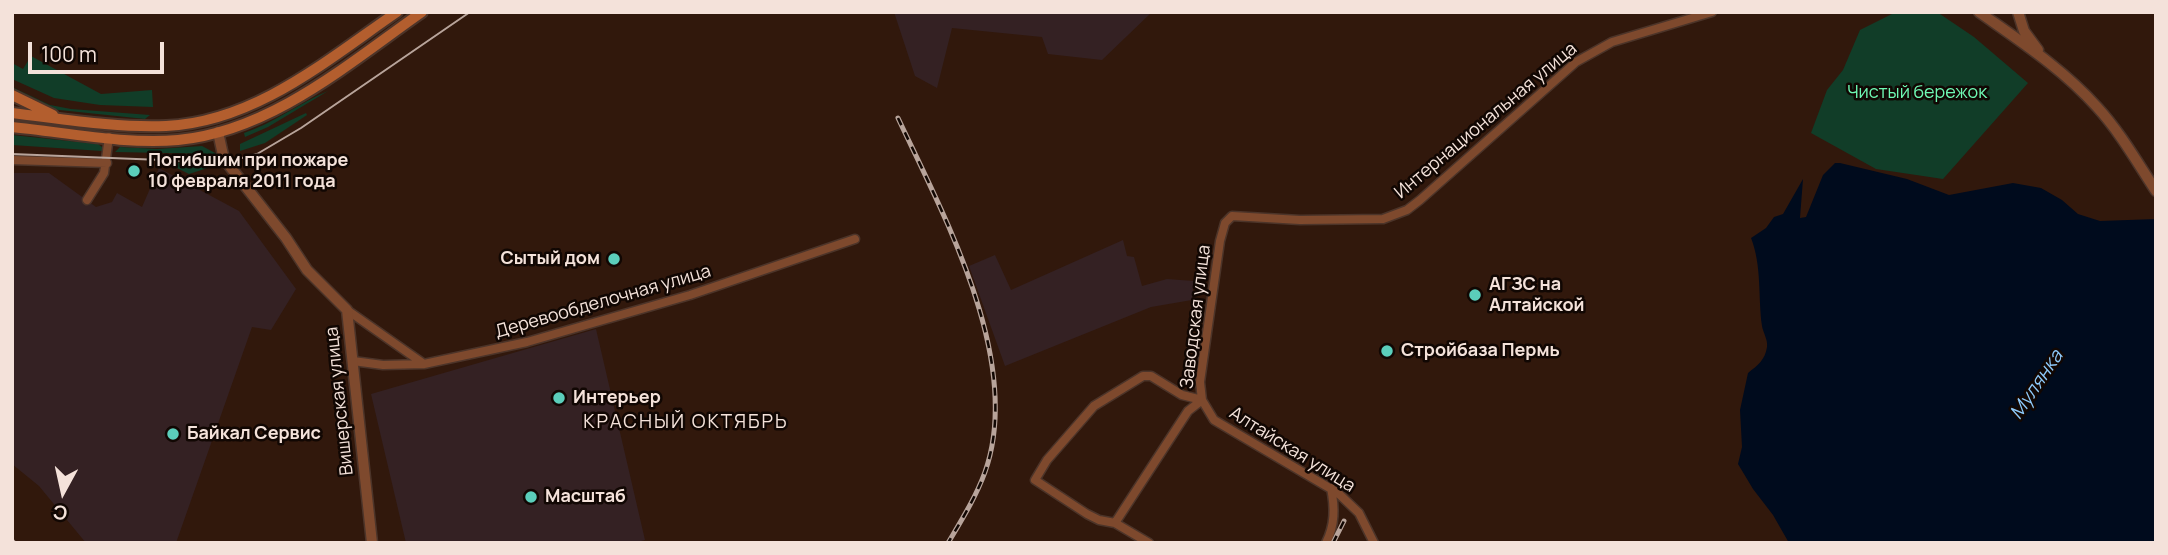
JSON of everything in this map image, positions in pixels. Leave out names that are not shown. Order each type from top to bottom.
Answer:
[{"type":"main road","points":[[12,113],[146,126],[177,125],[215,118],[269,97],[397,12]]},
{"type":"main road","points":[[12,127],[167,140],[218,132],[251,121],[287,104],[422,12]]},
{"type":"main road","points":[[12,95],[62,119]]},
{"type":"main road","points":[[215,118],[218,132]]},
{"type":"street","name":"Интернациональная улица","points":[[1232,216],[1300,220],[1368,220],[1391,217],[1420,200],[1576,62],[1612,42],[1712,12]]},
{"type":"street","points":[[1979,12],[2055,68]]},
{"type":"street","points":[[2018,12],[2028,37],[2055,68],[2104,115],[2156,191]]},
{"type":"street","name":"Вишерская улица","points":[[218,132],[228,164],[286,238],[307,270],[347,310],[372,543]]},
{"type":"street","points":[[87,200],[102,177],[107,163],[109,137]]},
{"type":"street","points":[[12,160],[107,163]]},
{"type":"street","name":"Заводская улица","points":[[1115,523],[1188,411],[1202,400],[1200,382],[1220,241],[1225,223],[1232,216]]},
{"type":"street","name":"Деревообделочная улица","points":[[352,361],[383,365],[424,364],[527,342],[739,280],[855,239]]},
{"type":"street","points":[[347,310],[424,364]]},
{"type":"street","name":"Алтайская улица","points":[[1115,523],[1087,514],[1035,481],[1047,460],[1094,405],[1147,376],[1181,395],[1202,400],[1214,419],[1331,488],[1359,513],[1374,543]]},
{"type":"street","points":[[1326,543],[1335,513],[1331,488]]},
{"type":"street","points":[[1115,523],[1149,543]]},
{"type":"shaded area","points":[[894,12],[1152,12],[1102,60],[1048,54],[1042,37],[952,28],[937,88],[915,76]]},
{"type":"shaded area","points":[[159,168],[239,211],[296,289],[271,330],[252,327],[176,543],[86,543],[39,486],[12,464],[12,173],[49,173],[96,207],[112,202],[117,193],[142,207]]},
{"type":"shaded area","points":[[1123,240],[1127,256],[1134,257],[1142,286],[1167,279],[1194,281],[1192,300],[1151,307],[1005,366],[969,266],[995,255],[1011,290]]},
{"type":"shaded area","points":[[596,329],[645,540],[634,543],[406,543],[371,394]]},
{"type":"green space","name":"Чистый бережок","points":[[1896,12],[1937,12],[1974,37],[2028,83],[1943,179],[1876,169],[1811,133],[1827,90],[1843,70],[1860,30]]},
{"type":"green space","points":[[31,56],[101,94],[152,90],[153,107],[100,105],[54,98],[12,79],[12,63],[23,69]]},
{"type":"green space","points":[[12,87],[50,105],[150,115],[145,119],[50,109],[12,91]]},
{"type":"green space","points":[[328,91],[268,127],[245,137],[244,133]]},
{"type":"green space","points":[[306,113],[307,115],[265,143],[240,151],[240,144]]},
{"type":"green space","points":[[12,135],[98,144],[102,151],[12,145]]},
{"type":"green space","points":[[202,146],[217,154],[115,152],[120,147],[157,149]]},
{"type":"green space","points":[[160,162],[220,164],[189,174],[173,166],[160,165]]},
{"type":"water","name":"Мулянка","points":[[1835,163],[1907,179],[1949,195],[2013,183],[2041,188],[2062,200],[2078,214],[2100,221],[2156,219],[2156,543],[1789,543],[1738,464],[1742,447],[1740,410],[1748,373],[1763,359],[1767,347],[1762,326],[1757,259],[1751,238],[1766,228],[1774,217],[1783,214],[1803,179],[1800,218],[1806,217],[1823,175]]},
{"type":"tram line","points":[[12,154],[186,161],[238,159],[257,154],[301,128],[470,12]]},
{"type":"railway","points":[[898,118],[956,244],[973,290],[987,337],[994,384],[994,429],[985,472],[973,500],[948,543]]},
{"type":"railway","points":[[1333,543],[1344,521]]},
{"type":"place","name":"Погибшим при пожаре 10 февраля 2011 года","points":[[134,171]]},
{"type":"place","name":"Сытый дом","points":[[614,259]]},
{"type":"place","name":"АГЗС на Алтайской","points":[[1475,295]]},
{"type":"place","name":"Стройбаза Пермь","points":[[1387,351]]},
{"type":"place","name":"Интерьер","points":[[559,398]]},
{"type":"place","name":"Байкал Сервис","points":[[173,434]]},
{"type":"place","name":"Масштаб","points":[[531,497]]},
{"type":"district","name":"КРАСНЫЙ ОКТЯБРЬ","points":[[686,423]]}]
